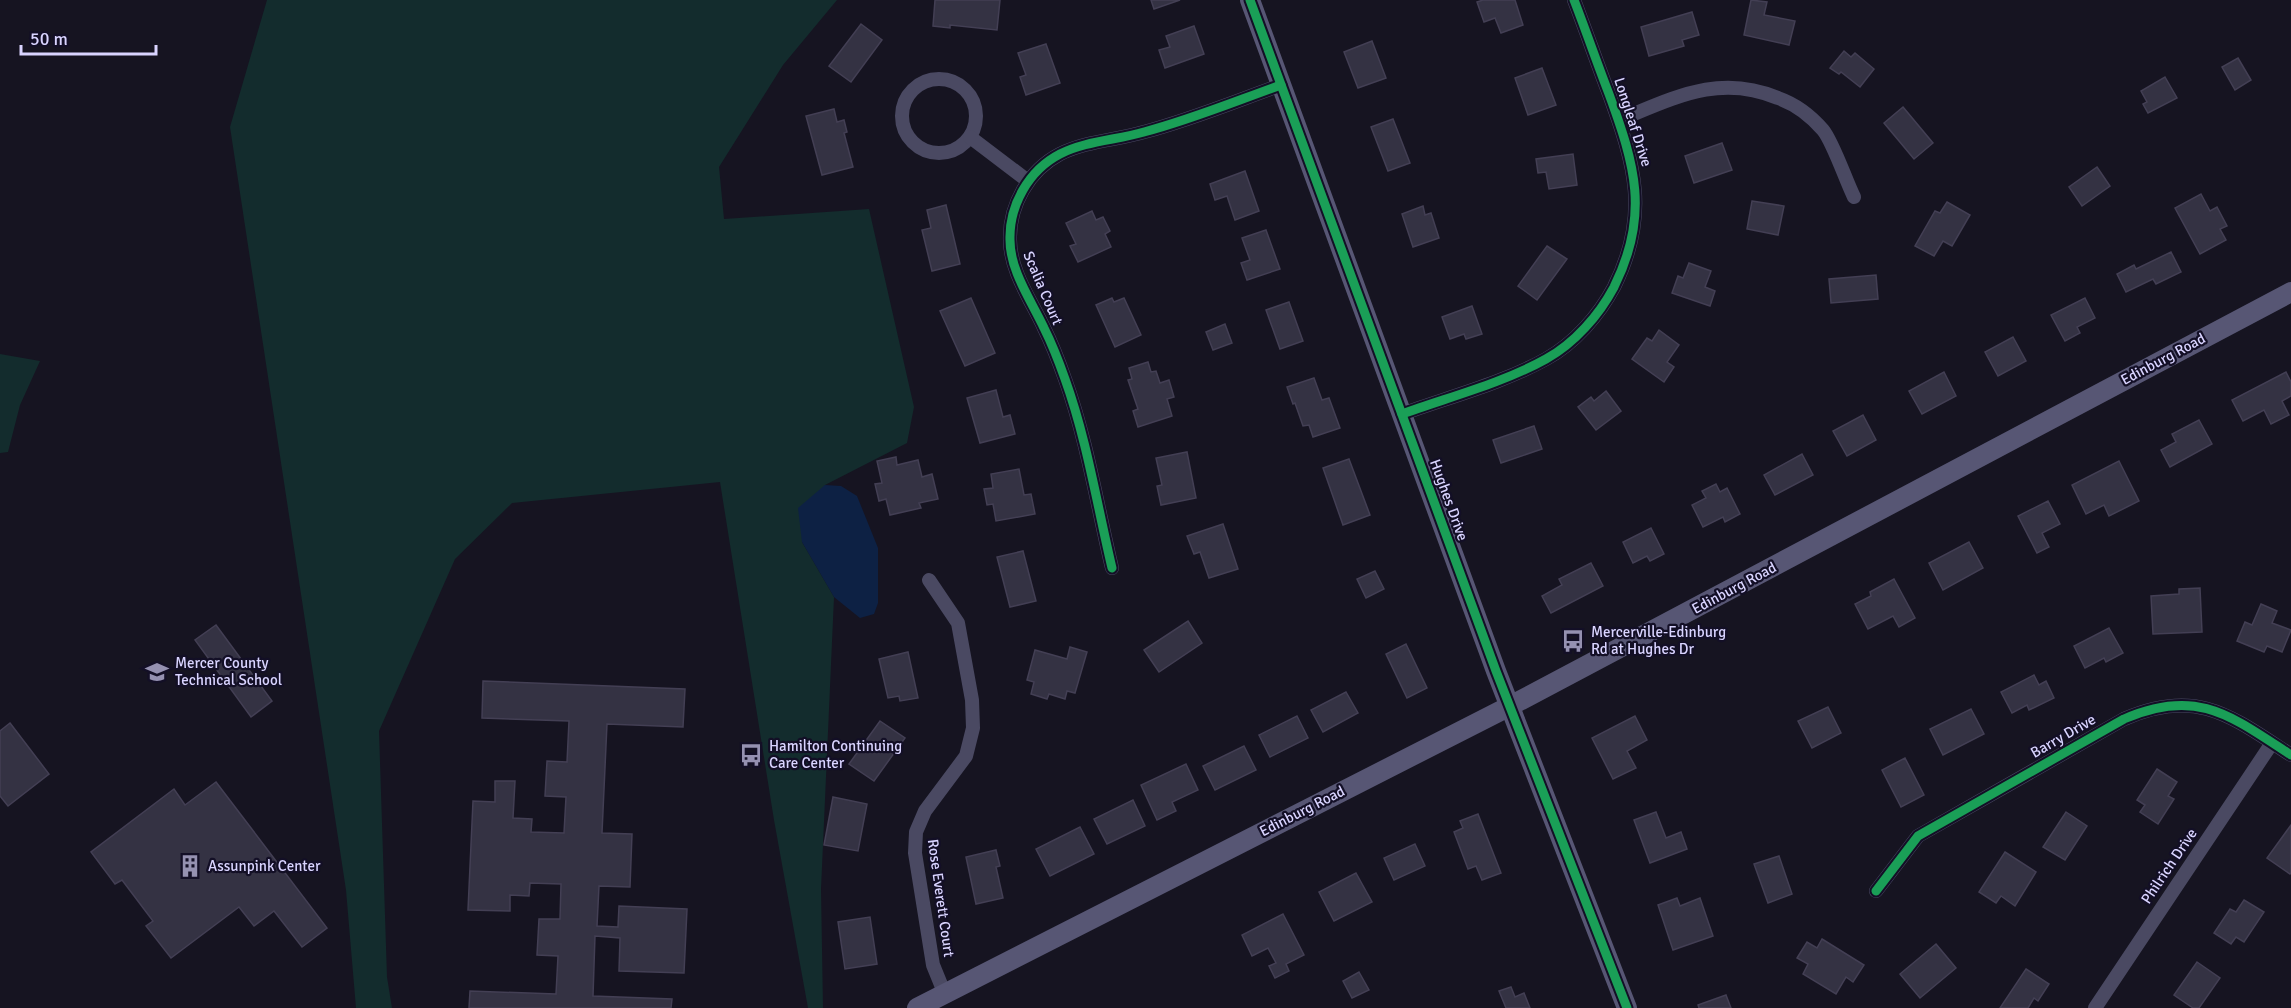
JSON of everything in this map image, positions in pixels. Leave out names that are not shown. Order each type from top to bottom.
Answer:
[{"type":"main road","name":"Hughes Drive","points":[[1250,0],[1510,706],[1627,1008]]},
{"type":"main road","name":"Edinburg Road","points":[[917,1008],[1510,706],[2291,292]]},
{"type":"street","name":"Longleaf Drive","points":[[1402,414],[1526,370],[1549,357],[1573,340],[1597,314],[1621,272],[1631,244],[1636,212],[1635,183],[1630,154],[1574,0]]},
{"type":"street","points":[[942,79],[960,86],[972,100],[976,112],[975,125],[970,137],[952,151],[940,153],[918,147],[904,129],[902,117],[909,94],[918,86],[942,79]]},
{"type":"street","name":"Scalia Court","points":[[1112,568],[1074,405],[1045,330],[1013,262],[1010,240],[1011,219],[1028,181],[1043,165],[1059,154],[1078,147],[1145,132],[1281,85]]},
{"type":"street","points":[[1618,120],[1689,92],[1713,87],[1742,87],[1764,92],[1787,102],[1806,114],[1824,131],[1854,197]]},
{"type":"street","points":[[970,137],[1028,181]]},
{"type":"street","name":"Rose Everett Court","points":[[929,580],[958,622],[972,700],[973,728],[966,756],[925,811],[916,832],[915,853],[933,965],[944,993]]},
{"type":"street","name":"Barry Drive","points":[[1876,891],[1918,836],[2145,709],[2169,705],[2190,705],[2211,709],[2232,717],[2291,755]]},
{"type":"street","name":"Philrich Drive","points":[[2095,1008],[2272,742]]},
{"type":"green space","points":[[267,0],[837,0],[783,65],[719,167],[724,219],[869,209],[914,407],[907,443],[825,485],[802,542],[834,597],[821,889],[823,1008],[808,1008],[774,820],[720,482],[512,503],[455,559],[379,731],[387,977],[392,1008],[356,1008],[346,890],[230,127]]},
{"type":"green space","points":[[0,354],[40,361],[20,405],[8,452],[0,453]]},
{"type":"water","points":[[825,485],[841,486],[857,496],[878,548],[878,603],[874,614],[860,618],[834,597],[802,542],[798,508]]},
{"type":"building","points":[[935,0],[1000,0],[997,30],[950,25],[950,28],[933,26]]},
{"type":"building","points":[[1151,0],[1180,0],[1154,9]]},
{"type":"building","points":[[1515,0],[1523,25],[1501,33],[1495,18],[1484,22],[1477,2]]},
{"type":"building","points":[[1751,0],[1767,2],[1764,15],[1795,21],[1789,45],[1744,35]]},
{"type":"building","points":[[1692,12],[1699,35],[1682,40],[1684,46],[1649,56],[1641,27]]},
{"type":"building","points":[[861,24],[882,40],[851,82],[829,66]]},
{"type":"building","points":[[1194,26],[1204,54],[1165,68],[1159,50],[1170,47],[1166,36]]},
{"type":"building","points":[[1372,41],[1386,78],[1358,88],[1344,52]]},
{"type":"building","points":[[1046,44],[1060,83],[1026,95],[1020,77],[1026,75],[1018,53]]},
{"type":"building","points":[[1844,51],[1851,57],[1855,53],[1874,69],[1860,87],[1841,72],[1839,74],[1830,68]]},
{"type":"building","points":[[2238,58],[2251,80],[2235,90],[2222,67]]},
{"type":"building","points":[[1542,68],[1556,105],[1528,115],[1515,78]]},
{"type":"building","points":[[2165,77],[2177,98],[2148,113],[2143,104],[2147,102],[2141,91]]},
{"type":"building","points":[[1903,107],[1933,143],[1914,159],[1884,123]]},
{"type":"building","points":[[834,109],[837,122],[844,120],[847,132],[844,133],[853,167],[822,175],[806,116]]},
{"type":"building","points":[[1393,119],[1410,163],[1388,171],[1371,127]]},
{"type":"building","points":[[1722,143],[1732,170],[1694,183],[1685,156]]},
{"type":"building","points":[[1573,154],[1577,185],[1549,189],[1546,172],[1538,173],[1536,159]]},
{"type":"building","points":[[2097,167],[2110,186],[2082,206],[2069,187]]},
{"type":"building","points":[[1245,171],[1259,211],[1235,220],[1227,196],[1215,200],[1210,184]]},
{"type":"building","points":[[2201,194],[2210,211],[2217,207],[2227,226],[2220,229],[2226,240],[2200,254],[2175,208]]},
{"type":"building","points":[[1752,201],[1784,206],[1778,235],[1747,229]]},
{"type":"building","points":[[1947,202],[1970,215],[1952,246],[1943,241],[1934,256],[1915,246],[1935,211],[1940,213]]},
{"type":"building","points":[[946,205],[960,264],[932,271],[922,230],[931,228],[927,210]]},
{"type":"building","points":[[1423,206],[1425,215],[1431,213],[1439,238],[1413,247],[1402,214]]},
{"type":"building","points":[[1092,211],[1096,220],[1103,217],[1110,231],[1105,234],[1111,247],[1078,262],[1070,246],[1076,244],[1066,223]]},
{"type":"building","points":[[1266,230],[1280,269],[1247,280],[1241,263],[1250,260],[1242,238]]},
{"type":"building","points":[[1547,246],[1567,259],[1537,300],[1518,286]]},
{"type":"building","points":[[2171,252],[2181,272],[2156,284],[2153,279],[2126,292],[2117,274],[2134,265],[2136,269]]},
{"type":"building","points":[[1689,263],[1711,271],[1705,287],[1715,291],[1710,306],[1672,293],[1678,276],[1683,278]]},
{"type":"building","points":[[1876,275],[1878,299],[1831,303],[1829,279]]},
{"type":"building","points":[[971,298],[995,353],[965,366],[940,311]]},
{"type":"building","points":[[1112,298],[1114,302],[1124,298],[1141,335],[1115,347],[1096,305]]},
{"type":"building","points":[[2085,298],[2095,318],[2077,327],[2080,333],[2065,341],[2051,315]]},
{"type":"building","points":[[1289,302],[1303,341],[1280,349],[1266,310]]},
{"type":"building","points":[[1472,306],[1482,334],[1466,339],[1464,334],[1450,339],[1442,317]]},
{"type":"building","points":[[1225,324],[1232,343],[1213,350],[1206,332]]},
{"type":"building","points":[[1659,330],[1679,345],[1667,362],[1674,367],[1664,382],[1632,359],[1647,338],[1652,341]]},
{"type":"building","points":[[2013,337],[2026,361],[1998,376],[1985,352]]},
{"type":"building","points":[[1148,362],[1151,372],[1156,371],[1160,383],[1169,380],[1174,397],[1167,399],[1172,416],[1138,427],[1133,411],[1138,409],[1128,380],[1132,379],[1129,368]]},
{"type":"building","points":[[1944,372],[1956,396],[1922,414],[1909,391]]},
{"type":"building","points":[[2286,372],[2291,382],[2291,396],[2282,401],[2289,415],[2271,424],[2264,410],[2243,421],[2232,400]]},
{"type":"building","points":[[1314,378],[1322,400],[1329,398],[1340,428],[1313,437],[1309,425],[1303,426],[1287,387]]},
{"type":"building","points":[[996,390],[1003,417],[1010,415],[1015,434],[980,443],[967,398]]},
{"type":"building","points":[[1606,391],[1621,411],[1596,430],[1578,407],[1591,397],[1594,401]]},
{"type":"building","points":[[1863,415],[1876,440],[1847,456],[1833,431]]},
{"type":"building","points":[[2199,420],[2212,444],[2170,467],[2161,450],[2176,442],[2172,434]]},
{"type":"building","points":[[1534,426],[1542,449],[1501,463],[1493,440]]},
{"type":"building","points":[[1187,452],[1196,498],[1161,505],[1157,486],[1162,485],[1156,458]]},
{"type":"building","points":[[1802,454],[1813,475],[1775,495],[1764,475]]},
{"type":"building","points":[[896,457],[897,465],[918,460],[922,477],[932,474],[938,499],[919,503],[921,508],[890,515],[886,499],[879,501],[875,484],[882,483],[877,461]]},
{"type":"building","points":[[1349,459],[1370,515],[1343,525],[1323,468]]},
{"type":"building","points":[[2119,461],[2139,501],[2109,516],[2104,505],[2086,514],[2072,485]]},
{"type":"building","points":[[1019,469],[1024,495],[1031,494],[1035,514],[996,521],[993,504],[987,505],[984,489],[993,488],[991,474]]},
{"type":"building","points":[[1716,484],[1720,492],[1727,488],[1740,514],[1725,522],[1723,517],[1703,527],[1692,505],[1706,498],[1702,491]]},
{"type":"building","points":[[2048,501],[2060,524],[2042,533],[2049,547],[2037,553],[2018,516]]},
{"type":"building","points":[[1223,524],[1238,569],[1209,578],[1200,552],[1194,554],[1187,536]]},
{"type":"building","points":[[1651,528],[1664,554],[1650,561],[1647,556],[1633,563],[1623,542]]},
{"type":"building","points":[[1969,542],[1983,568],[1943,590],[1929,563]]},
{"type":"building","points":[[1023,551],[1036,601],[1010,607],[997,557]]},
{"type":"building","points":[[1591,563],[1603,586],[1551,613],[1542,596],[1562,585],[1559,579]]},
{"type":"building","points":[[1375,571],[1384,589],[1366,598],[1357,579]]},
{"type":"building","points":[[1894,579],[1915,618],[1899,627],[1893,616],[1868,629],[1855,604],[1871,596],[1870,592]]},
{"type":"building","points":[[2200,588],[2202,632],[2153,634],[2151,596],[2179,594],[2179,589]]},
{"type":"building","points":[[2261,604],[2277,611],[2272,623],[2291,630],[2282,652],[2267,646],[2264,652],[2237,641],[2245,622],[2252,625]]},
{"type":"building","points":[[1188,621],[1202,643],[1159,672],[1144,650]]},
{"type":"building","points":[[216,625],[272,701],[251,717],[195,640]]},
{"type":"building","points":[[2109,628],[2123,653],[2106,662],[2104,658],[2085,668],[2074,646]]},
{"type":"building","points":[[1406,644],[1427,688],[1407,698],[1386,654]]},
{"type":"building","points":[[1070,647],[1087,652],[1075,693],[1067,691],[1065,699],[1049,694],[1047,699],[1031,694],[1034,682],[1027,680],[1035,650],[1067,659]]},
{"type":"building","points":[[908,652],[918,698],[900,701],[899,696],[888,698],[879,659]]},
{"type":"building","points":[[2034,675],[2039,685],[2046,681],[2054,698],[2029,710],[2027,705],[2012,713],[2001,692]]},
{"type":"building","points":[[483,681],[685,689],[683,727],[607,724],[602,833],[632,834],[630,887],[599,886],[597,926],[618,927],[619,906],[687,909],[684,973],[619,971],[620,938],[595,936],[593,996],[672,999],[671,1008],[469,1008],[470,991],[556,994],[558,956],[537,955],[539,919],[560,919],[561,884],[530,883],[529,896],[510,895],[510,911],[468,910],[473,801],[495,802],[495,781],[515,781],[513,818],[532,819],[531,832],[564,833],[566,797],[545,796],[547,761],[567,762],[569,721],[482,718]]},
{"type":"building","points":[[1346,692],[1358,713],[1323,732],[1311,710]]},
{"type":"building","points":[[1828,707],[1841,733],[1812,748],[1798,721]]},
{"type":"building","points":[[1971,709],[1984,734],[1943,755],[1930,729]]},
{"type":"building","points":[[1297,716],[1308,738],[1270,757],[1259,735]]},
{"type":"building","points":[[1635,716],[1647,740],[1627,751],[1636,768],[1613,779],[1592,738]]},
{"type":"building","points":[[880,721],[905,738],[874,781],[849,764]]},
{"type":"building","points":[[10,723],[49,774],[8,806],[0,796],[0,731]]},
{"type":"building","points":[[1244,746],[1256,770],[1215,790],[1203,766]]},
{"type":"building","points":[[1905,758],[1924,795],[1901,807],[1882,770]]},
{"type":"building","points":[[1186,764],[1198,790],[1172,802],[1176,811],[1157,820],[1141,785]]},
{"type":"building","points":[[2157,769],[2177,782],[2168,796],[2174,799],[2158,824],[2140,812],[2145,805],[2137,800]]},
{"type":"building","name":"Assunpink Center","points":[[216,782],[327,928],[302,947],[274,911],[254,926],[239,907],[171,958],[146,926],[153,921],[122,880],[115,884],[91,852],[174,789],[185,805]]},
{"type":"building","points":[[833,797],[867,804],[858,851],[824,845]]},
{"type":"building","points":[[1133,800],[1145,826],[1107,844],[1094,819]]},
{"type":"building","points":[[1656,812],[1666,838],[1681,832],[1687,849],[1650,863],[1634,820]]},
{"type":"building","points":[[2066,812],[2087,826],[2065,860],[2043,847]]},
{"type":"building","points":[[1478,814],[1501,873],[1482,880],[1476,866],[1468,869],[1454,832],[1463,828],[1460,821]]},
{"type":"building","points":[[2291,825],[2291,873],[2290,874],[2267,858]]},
{"type":"building","points":[[1080,827],[1094,854],[1050,876],[1036,849]]},
{"type":"building","points":[[1415,844],[1425,866],[1394,880],[1384,858]]},
{"type":"building","points":[[996,850],[1000,866],[996,867],[1003,898],[976,904],[966,857]]},
{"type":"building","points":[[2005,852],[2036,872],[2015,906],[2001,896],[1996,903],[1979,892]]},
{"type":"building","points":[[1779,856],[1792,894],[1768,903],[1754,864]]},
{"type":"building","points":[[1356,873],[1372,902],[1334,921],[1319,892]]},
{"type":"building","points":[[1677,898],[1680,906],[1700,898],[1713,936],[1673,950],[1658,905]]},
{"type":"building","points":[[2244,900],[2264,912],[2244,942],[2236,937],[2231,944],[2214,933],[2230,909],[2236,912]]},
{"type":"building","points":[[1283,914],[1304,955],[1286,964],[1289,971],[1275,978],[1269,966],[1276,963],[1268,948],[1252,956],[1242,935]]},
{"type":"building","points":[[870,917],[877,964],[845,969],[838,922]]},
{"type":"building","points":[[1822,939],[1864,965],[1853,982],[1846,977],[1836,994],[1803,974],[1808,964],[1797,958],[1807,942],[1817,948]]},
{"type":"building","points":[[1936,944],[1956,968],[1920,998],[1900,974]]},
{"type":"building","points":[[2197,962],[2220,978],[2199,1008],[2193,1008],[2174,995]]},
{"type":"building","points":[[2026,969],[2049,984],[2038,1001],[2034,998],[2028,1008],[2000,1008]]},
{"type":"building","points":[[1359,972],[1369,990],[1352,998],[1343,981]]},
{"type":"building","points":[[1511,987],[1515,997],[1524,993],[1530,1008],[1506,1008],[1499,991]]},
{"type":"building","points":[[1726,995],[1731,1008],[1699,1008],[1698,1005]]},
{"type":"cycle path","points":[[1250,0],[1496,671],[1627,1008]]},
{"type":"cycle path","points":[[1402,414],[1512,375],[1557,352],[1576,337],[1601,308],[1614,287],[1625,261],[1635,213],[1632,167],[1618,120],[1574,0]]},
{"type":"cycle path","points":[[1112,568],[1086,449],[1073,402],[1053,347],[1013,263],[1010,240],[1017,202],[1030,179],[1039,169],[1060,154],[1090,143],[1134,135],[1161,127],[1281,85]]},
{"type":"cycle path","points":[[1876,891],[1918,836],[2124,719],[2150,710],[2172,706],[2193,706],[2212,710],[2250,728],[2291,755]]},
{"type":"place","name":"Mercerville-Edinburg Rd at Hughes Dr","points":[[1573,641]]},
{"type":"place","name":"Mercer County Technical School","points":[[157,672]]},
{"type":"place","name":"Hamilton Continuing Care Center","points":[[751,755]]},
{"type":"place","name":"Assunpink Center","points":[[190,866]]}]
